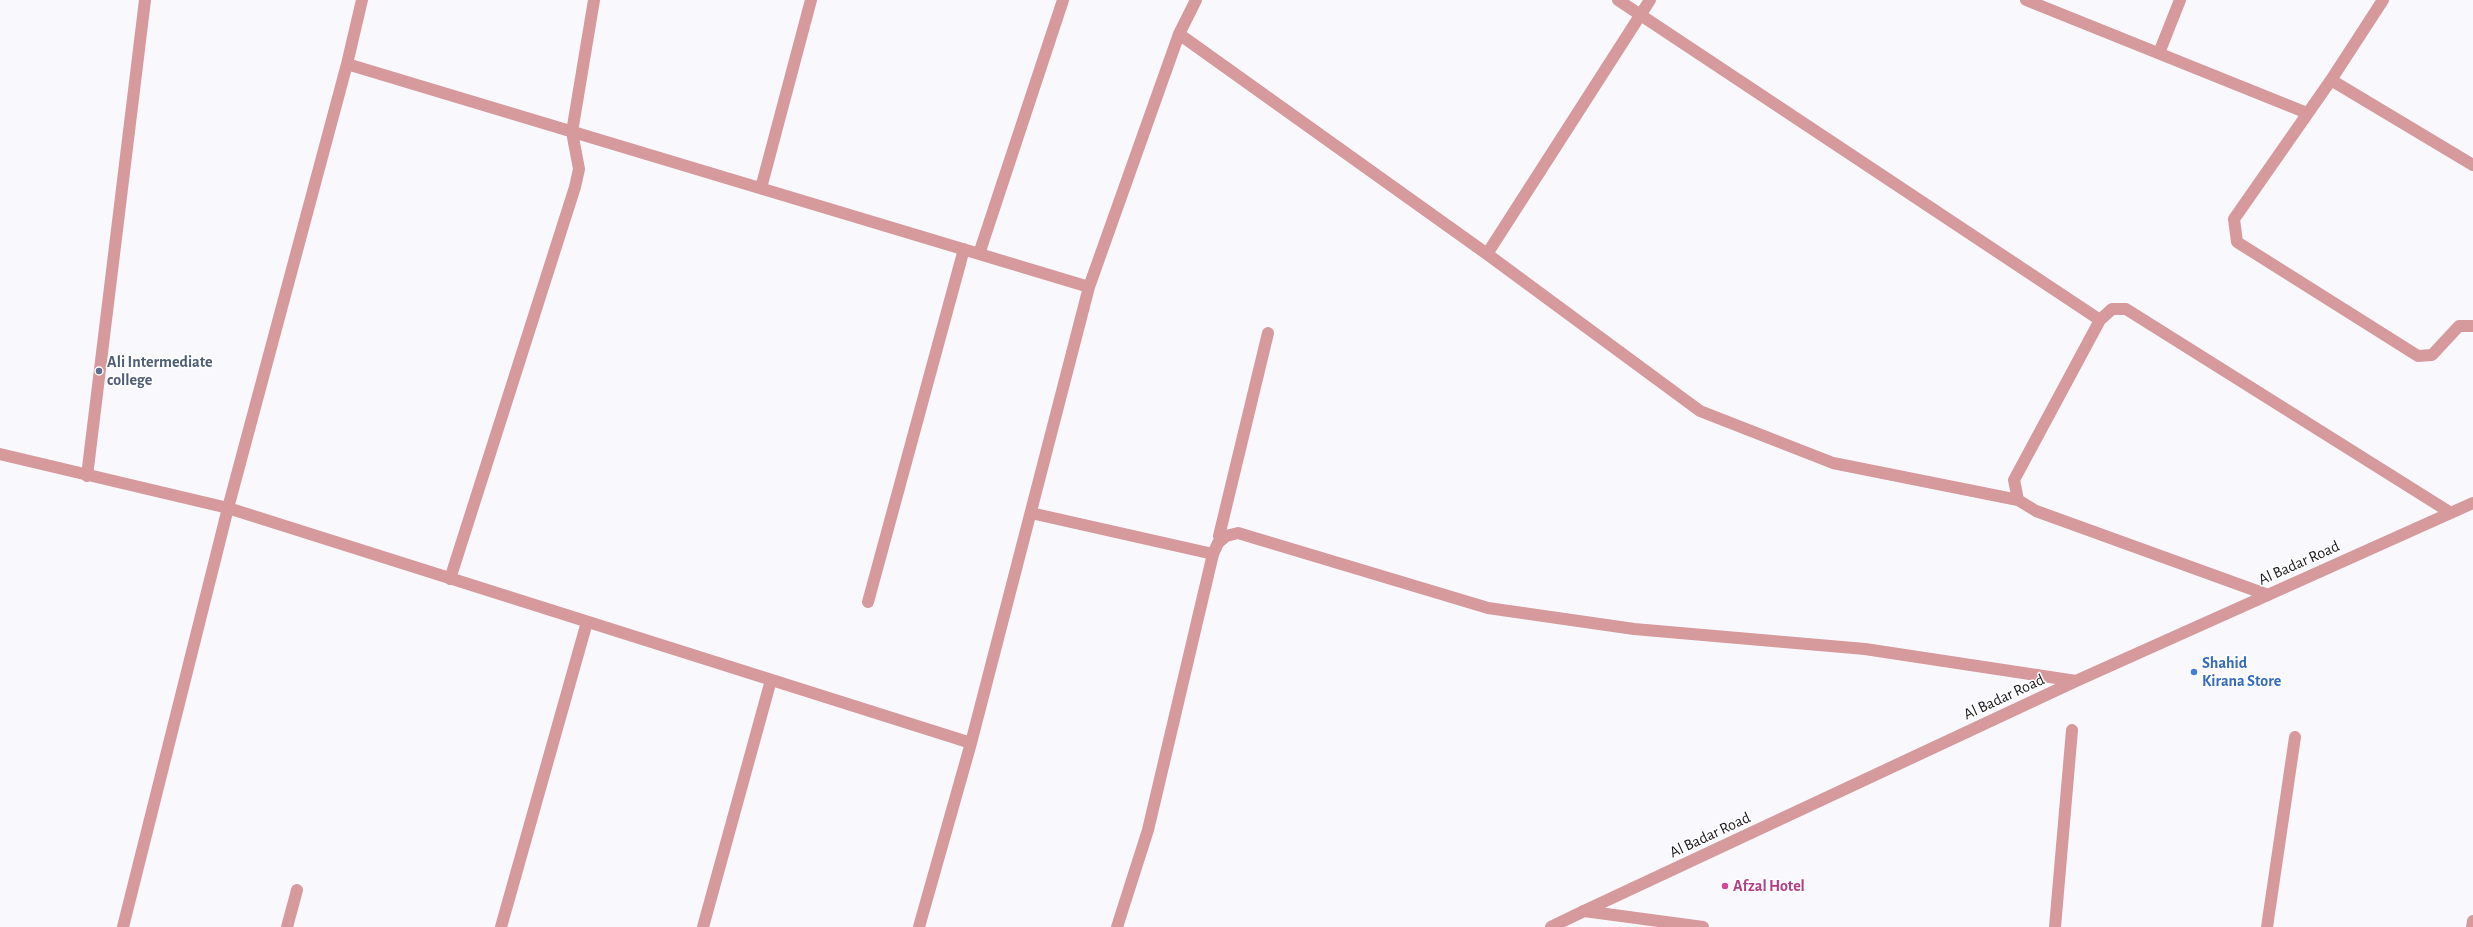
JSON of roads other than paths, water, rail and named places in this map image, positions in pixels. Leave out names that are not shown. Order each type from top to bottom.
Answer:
[{"type":"street","points":[[87,476],[145,0]]},
{"type":"street","points":[[123,927],[228,508],[347,64],[362,0]]},
{"type":"street","points":[[450,579],[575,187],[578,169],[572,132],[594,0]]},
{"type":"street","points":[[761,188],[811,0]]},
{"type":"street","points":[[979,254],[1063,0]]},
{"type":"street","points":[[918,927],[971,743],[1089,287],[1179,34],[1196,0]]},
{"type":"street","points":[[1618,0],[2100,320]]},
{"type":"street","points":[[1487,254],[1650,0]]},
{"type":"street","points":[[2026,0],[2307,113]]},
{"type":"street","points":[[2159,53],[2180,0]]},
{"type":"street","points":[[2383,0],[2331,80],[2234,219],[2237,242],[2418,356],[2432,356],[2459,326],[2473,326]]},
{"type":"street","points":[[1179,34],[1487,254],[1700,411],[1833,463],[2018,500],[2036,511],[2268,595]]},
{"type":"street","points":[[347,64],[1089,287]]},
{"type":"street","points":[[2331,80],[2473,165]]},
{"type":"street","points":[[868,602],[964,250]]},
{"type":"street","points":[[2018,500],[2014,480],[2100,320],[2112,309],[2126,309],[2451,513]]},
{"type":"street","points":[[1219,536],[1268,333]]},
{"type":"street","points":[[0,454],[87,476],[228,508],[971,743]]},
{"type":"street","name":"Al Badar Road","points":[[1551,927],[2076,681],[2473,503]]},
{"type":"street","points":[[1031,513],[1213,554]]},
{"type":"street","points":[[1117,927],[1148,830],[1213,554],[1218,543],[1226,536],[1238,533],[1488,608],[1634,629],[1865,649],[2076,681]]},
{"type":"street","points":[[501,927],[587,622]]},
{"type":"street","points":[[703,927],[771,680]]},
{"type":"street","points":[[2055,927],[2072,730]]},
{"type":"street","points":[[2267,927],[2295,737]]},
{"type":"street","points":[[287,927],[297,890]]},
{"type":"street","points":[[1584,911],[1703,927]]},
{"type":"street","points":[[2472,927],[2473,921]]},
{"type":"place","name":"Ali Intermediate college","points":[[99,371]]},
{"type":"place","name":"Shahid Kirana Store","points":[[2194,672]]},
{"type":"place","name":"Afzal Hotel","points":[[1725,886]]}]
